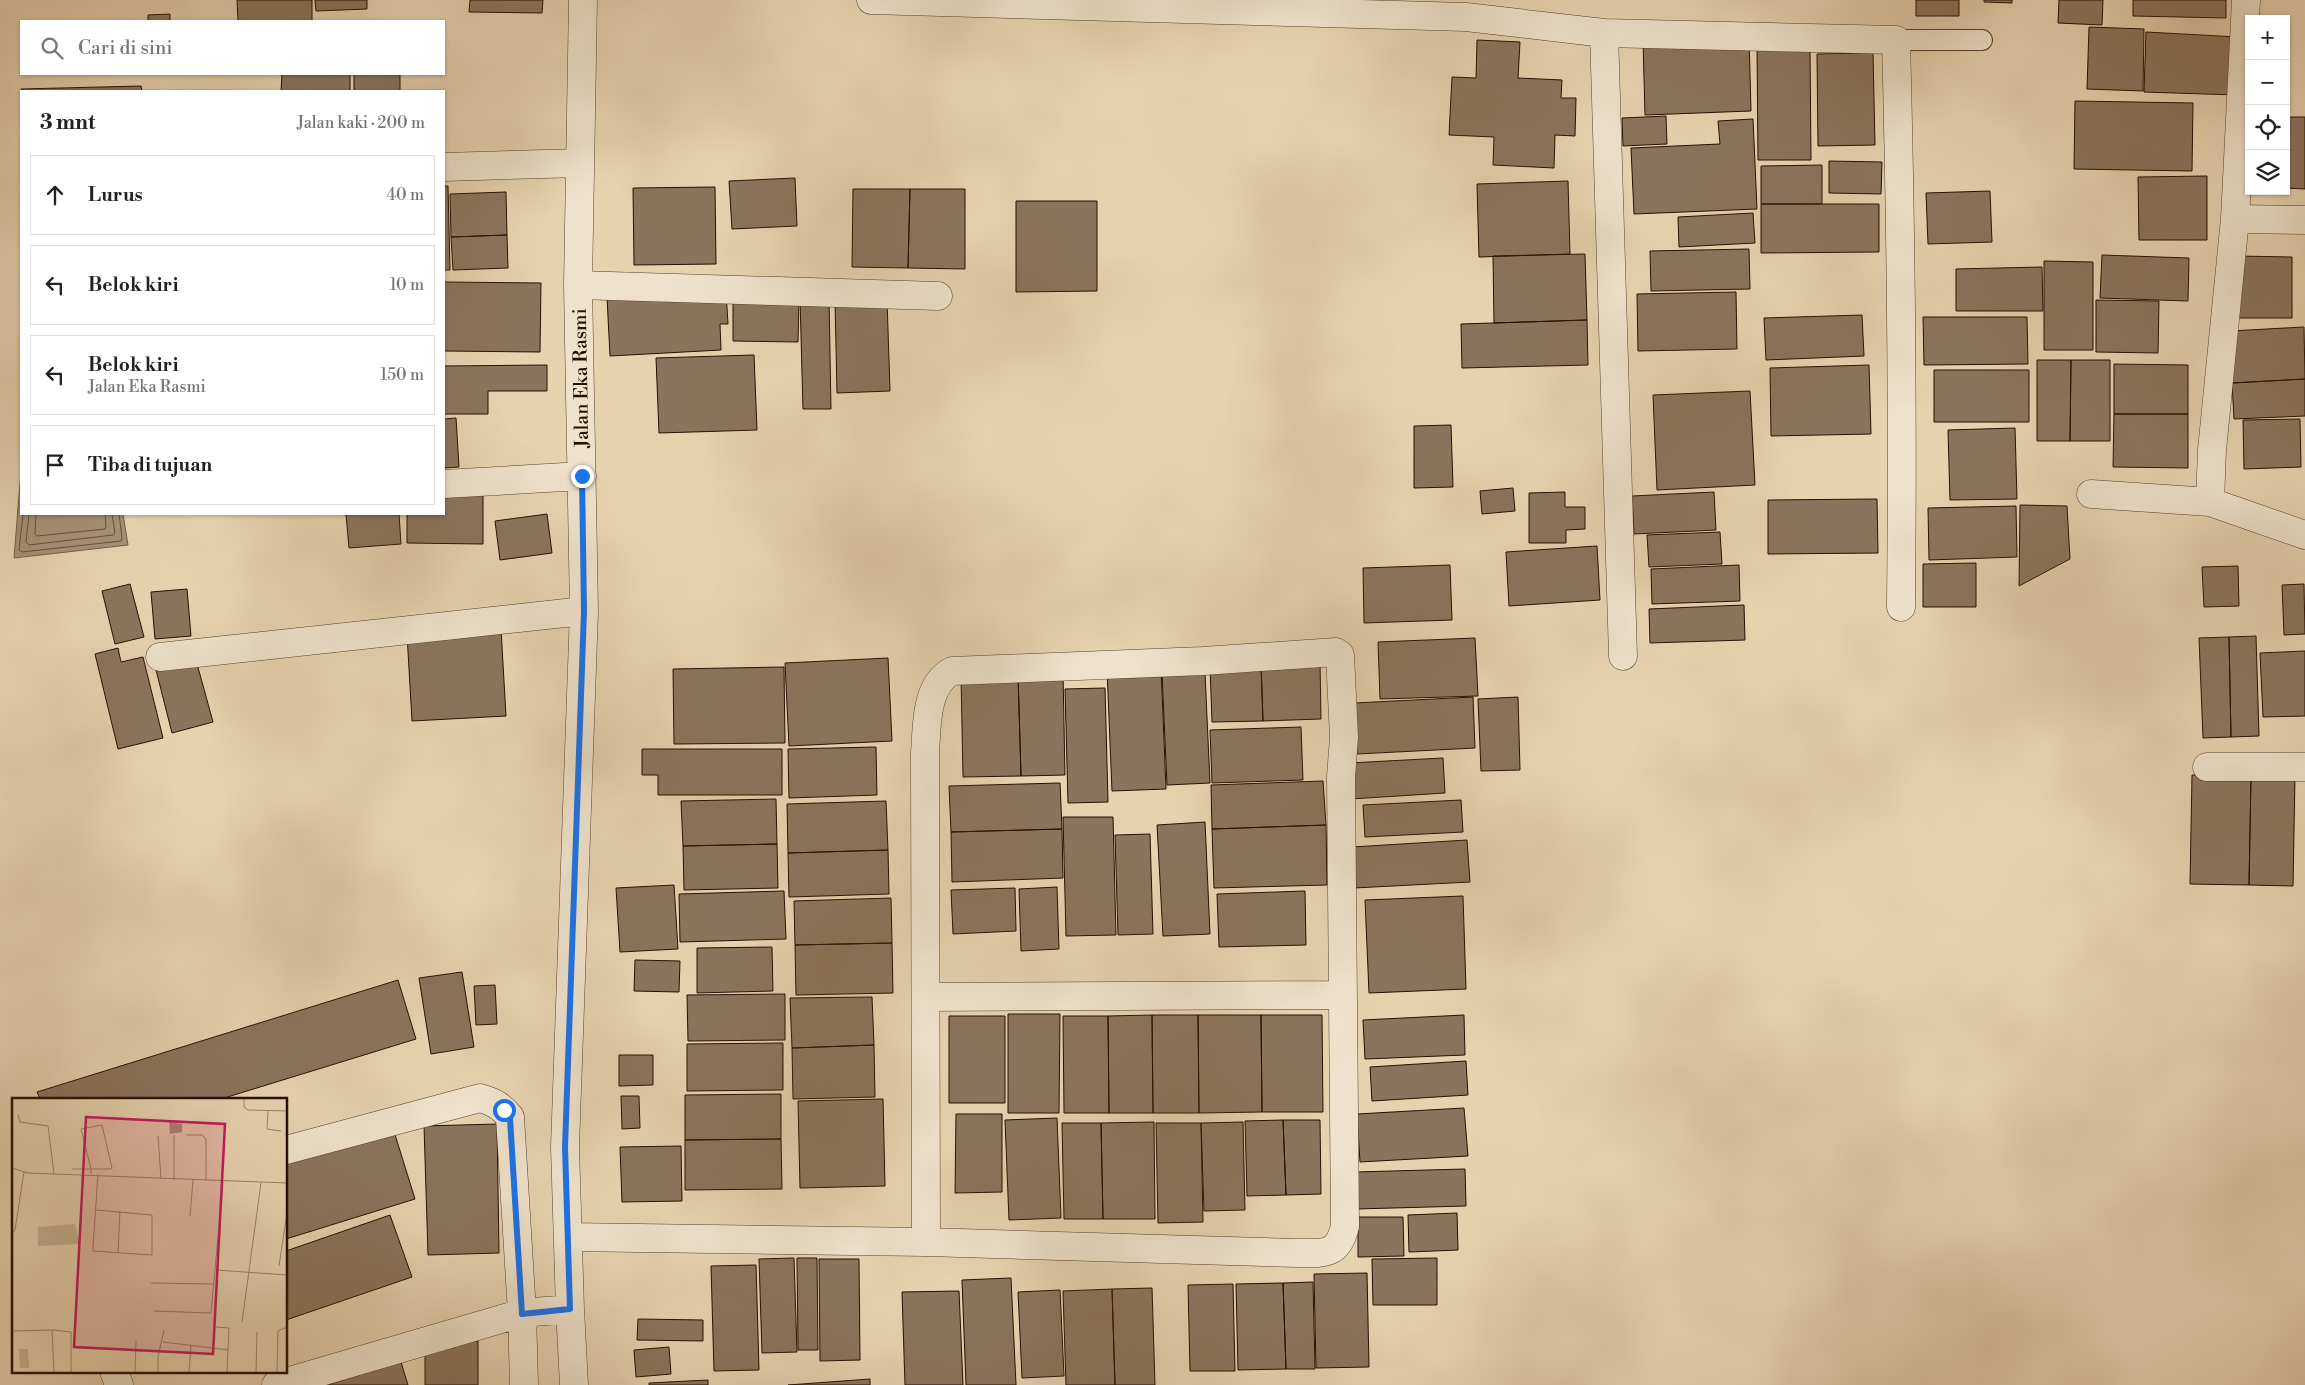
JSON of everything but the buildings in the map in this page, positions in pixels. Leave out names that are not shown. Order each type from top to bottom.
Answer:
[{"type":"street","name":"Jalan Eka Rasmi","points":[[574,1385],[565,1147],[584,611],[578,285],[583,0]]},
{"type":"street","points":[[871,0],[1466,8],[1604,33],[1896,40],[1901,199],[1903,425],[1901,607]]},
{"type":"street","points":[[2210,502],[2212,450],[2235,219],[2246,0]]},
{"type":"street","points":[[1604,33],[1622,656]]},
{"type":"street","points":[[445,167],[580,162]]},
{"type":"street","points":[[2235,219],[2305,220]]},
{"type":"street","points":[[578,285],[938,296]]},
{"type":"street","points":[[445,484],[582,476]]},
{"type":"street","points":[[2091,494],[2210,502],[2305,534]]},
{"type":"street","points":[[160,657],[584,611]]},
{"type":"street","points":[[568,1237],[926,1242],[1298,1253],[1325,1253],[1338,1246],[1345,1226],[1341,777],[1344,737],[1342,659],[1336,652],[1204,661],[952,671],[945,675],[929,707],[924,753],[926,1242]]},
{"type":"street","points":[[2207,767],[2305,767]]},
{"type":"street","points":[[926,997],[1343,995]]},
{"type":"street","points":[[288,1149],[480,1098],[496,1102],[510,1118],[522,1314],[524,1385]]},
{"type":"street","points":[[276,1385],[522,1314],[570,1309]]},
{"type":"street","points":[[114,1372],[119,1385]]},
{"type":"lane","points":[[1896,40],[1982,40]]},
{"type":"water","points":[[20,483],[20,515],[123,515],[128,545],[14,558]]},
{"type":"route","points":[[504,1110],[510,1118],[522,1314],[570,1309],[565,1147],[584,611],[582,476]]}]
